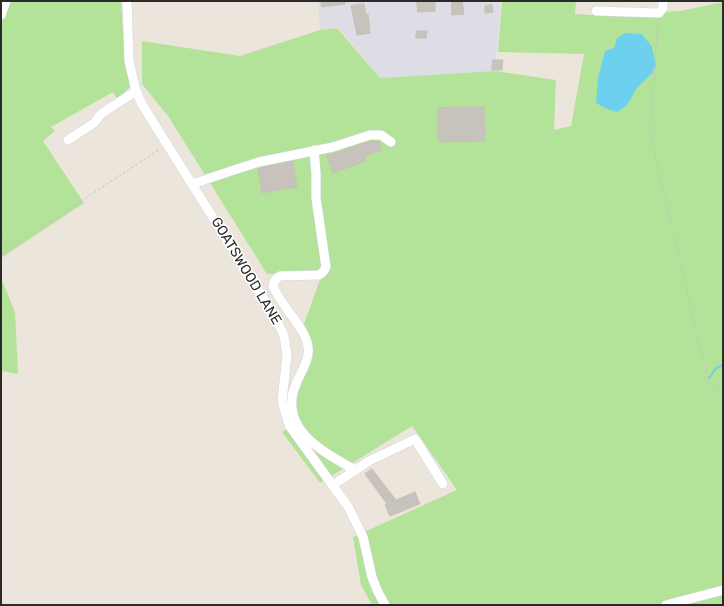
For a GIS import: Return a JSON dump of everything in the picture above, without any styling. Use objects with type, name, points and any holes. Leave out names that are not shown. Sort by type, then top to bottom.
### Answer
[{"type":"street","points":[[1,15],[6,1]]},
{"type":"street","points":[[122,1],[128,1]]},
{"type":"street","name":"GOATSWOOD LANE","points":[[128,1],[129,61],[136,91],[143,106],[193,184],[283,332],[287,355],[282,401],[289,425],[349,508],[363,537],[372,577],[377,590],[386,605]]},
{"type":"street","points":[[596,11],[659,13],[663,8],[663,1]]},
{"type":"street","points":[[68,140],[94,123],[101,114],[136,91]]},
{"type":"street","points":[[193,184],[224,172],[258,162],[333,147],[370,135],[381,135],[391,142]]},
{"type":"street","points":[[314,150],[316,198],[326,267],[319,275],[280,276],[275,280],[273,286],[303,334],[308,347],[308,356],[293,389],[293,417],[300,430],[314,445],[355,470]]},
{"type":"street","points":[[333,485],[369,461],[415,439],[443,484]]},
{"type":"street","points":[[666,605],[686,603],[723,590]]},
{"type":"path","points":[[659,13],[650,133],[709,386],[723,392]]},
{"type":"path","points":[[1,254],[167,144]]},
{"type":"path","points":[[1,236],[10,248]]},
{"type":"shaded area","points":[[318,1],[501,1],[495,71],[380,78],[338,27],[320,30]]},
{"type":"green space","points":[[8,1],[121,2],[125,58],[130,87],[117,99],[113,92],[51,127],[55,131],[43,141],[84,203],[1,258],[1,20]]},
{"type":"green space","points":[[502,1],[576,1],[575,14],[591,15],[681,11],[723,2],[723,605],[372,605],[361,585],[353,537],[457,490],[412,426],[320,483],[282,432],[299,421],[295,391],[309,366],[313,349],[303,327],[323,271],[267,274],[168,116],[142,84],[142,41],[240,56],[320,30],[337,28],[380,78],[495,71],[556,80],[554,130],[571,126],[584,54],[498,52]]},
{"type":"green space","points":[[1,278],[15,312],[18,374],[1,371]]},
{"type":"water","points":[[625,33],[642,34],[652,47],[656,65],[652,73],[636,89],[625,107],[617,112],[596,103],[598,78],[605,51],[614,48],[617,38]]},
{"type":"building","points":[[321,1],[345,1],[345,4],[322,7]]},
{"type":"building","points":[[417,1],[435,1],[435,11],[418,12]]},
{"type":"building","points":[[452,1],[462,1],[464,14],[452,15]]},
{"type":"building","points":[[364,4],[366,15],[368,14],[370,33],[357,35],[351,6]]},
{"type":"building","points":[[492,5],[493,12],[485,13],[485,6]]},
{"type":"building","points":[[417,31],[427,31],[426,38],[416,38]]},
{"type":"building","points":[[493,60],[503,60],[502,70],[492,70]]},
{"type":"building","points":[[484,107],[485,141],[438,142],[438,108]]},
{"type":"building","points":[[371,141],[378,141],[382,150],[364,156],[366,161],[333,173],[327,156]]},
{"type":"building","points":[[293,161],[297,187],[262,193],[258,169]]},
{"type":"building","points":[[372,469],[396,500],[415,492],[420,504],[390,516],[385,505],[387,504],[365,474]]},
{"type":"waterway","points":[[709,378],[716,368],[723,365]]}]
